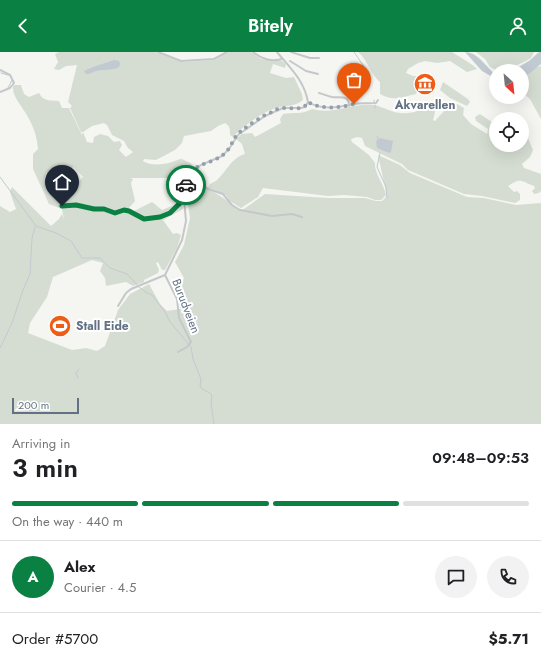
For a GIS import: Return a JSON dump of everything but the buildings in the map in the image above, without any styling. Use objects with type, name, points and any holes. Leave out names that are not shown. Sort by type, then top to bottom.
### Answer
[{"type":"street","points":[[158,52],[181,61],[214,59],[227,52]]},
{"type":"street","points":[[253,52],[263,59],[282,59]]},
{"type":"street","points":[[277,52],[294,70],[308,102],[317,106],[331,108],[376,103],[378,100]]},
{"type":"street","points":[[291,52],[310,58],[319,58]]},
{"type":"street","points":[[290,61],[306,71],[318,74]]},
{"type":"street","points":[[0,70],[10,74],[14,83],[10,88],[0,92]]},
{"type":"street","points":[[319,93],[333,97],[346,98],[349,101],[349,106]]},
{"type":"street","points":[[302,217],[292,214],[272,216],[240,210],[232,205],[223,194],[188,180],[196,168],[222,156],[229,149],[238,135],[265,116],[283,108],[305,107],[308,102]]},
{"type":"street","name":"Burudveien","points":[[118,306],[126,293],[138,286],[165,275],[182,240],[186,214],[184,199],[185,188],[188,180]]},
{"type":"street","points":[[58,206],[76,205],[94,209],[104,209],[115,213],[124,210],[132,212],[144,219],[164,216],[173,211],[184,199]]},
{"type":"street","name":"Burudveien","points":[[165,275],[177,299],[179,318],[189,344],[178,352]]},
{"type":"shaded area","points":[[59,52],[155,52],[181,62],[215,60],[229,52],[251,52],[261,59],[282,61],[286,64],[285,68],[273,64],[270,73],[286,78],[294,77],[302,94],[303,100],[297,104],[276,108],[265,112],[247,124],[233,137],[230,135],[228,125],[225,123],[211,131],[184,136],[182,143],[175,150],[156,160],[144,159],[143,161],[149,164],[161,164],[182,159],[194,167],[187,178],[130,178],[133,179],[131,183],[135,201],[128,209],[134,211],[152,202],[162,210],[176,204],[181,198],[183,209],[163,220],[173,234],[177,233],[181,235],[177,248],[165,270],[162,270],[158,262],[156,263],[159,270],[158,273],[144,280],[144,282],[133,286],[126,282],[106,286],[105,278],[100,271],[103,263],[92,260],[53,277],[47,297],[30,323],[28,333],[72,350],[86,348],[97,351],[105,346],[118,310],[130,294],[149,284],[160,304],[167,311],[180,309],[175,282],[179,280],[183,281],[184,278],[175,262],[184,245],[190,218],[187,198],[190,183],[204,187],[217,194],[241,211],[265,194],[328,198],[365,198],[382,201],[387,196],[378,155],[400,165],[410,173],[467,197],[484,198],[516,205],[541,203],[541,424],[0,424],[0,206],[10,212],[16,209],[10,192],[12,187],[51,226],[62,214],[64,220],[62,209],[49,204],[33,169],[33,154],[38,149],[36,137],[34,129],[26,113],[14,94],[13,86],[21,85],[24,94],[29,97],[39,93],[45,99],[59,101],[62,108],[69,108],[82,135],[83,132],[81,132],[70,108],[72,106],[68,102],[77,65],[66,66],[59,70],[54,69],[58,62],[55,54]],"holes":[[[104,123],[107,125],[112,135],[124,141],[128,148],[133,152],[126,157],[119,150],[122,145],[120,141],[114,142],[108,136],[100,134],[94,137],[93,143],[87,142],[83,132],[92,126]],[[74,167],[83,177],[70,190],[61,183],[53,190],[44,180],[46,173],[50,172],[51,176],[58,181],[66,178],[61,171]]]},
{"type":"shaded area","points":[[358,52],[452,52],[477,69],[467,72],[450,61],[437,63],[425,61],[418,63],[408,69],[406,73],[413,76],[419,76],[419,87],[416,94],[398,98],[389,98],[380,94],[380,82]]},
{"type":"shaded area","points":[[465,52],[478,57],[489,68],[489,75],[482,71]]},
{"type":"shaded area","points":[[476,52],[534,52],[531,58],[519,64],[489,64],[489,65],[485,59]]},
{"type":"shaded area","points":[[541,54],[541,64],[529,74],[529,64],[528,64],[534,61]]},
{"type":"shaded area","points":[[114,60],[119,61],[119,67],[99,70],[88,74],[84,71],[93,67]]},
{"type":"shaded area","points":[[541,66],[541,119],[529,98],[529,70]]},
{"type":"shaded area","points":[[443,82],[468,99],[470,102],[467,106],[450,98],[440,90]]},
{"type":"shaded area","points":[[457,104],[464,108],[463,115],[471,124],[487,134],[488,129],[476,121],[475,117],[480,114],[489,120],[489,152],[529,152],[529,140],[533,150],[530,157],[522,164],[524,168],[541,174],[541,191],[534,194],[532,191],[535,188],[534,186],[523,181],[516,182],[508,186],[514,192],[517,191],[520,194],[520,200],[515,203],[464,194],[408,170],[402,164],[365,146],[362,138],[357,137],[351,139],[352,142],[369,155],[375,163],[376,171],[386,195],[381,200],[375,200],[367,197],[344,195],[328,196],[263,188],[258,197],[241,208],[230,201],[226,195],[208,188],[211,183],[217,180],[236,158],[245,154],[242,144],[236,139],[242,134],[252,133],[255,137],[281,123],[280,119],[283,114],[301,113],[312,109],[327,111],[365,105],[373,105],[396,112],[406,113],[418,111],[425,105],[434,110],[433,120],[435,121],[444,111]]},
{"type":"shaded area","points":[[380,138],[393,141],[391,152],[389,153],[377,148],[376,141]]},
{"type":"waterway","points":[[354,52],[363,65],[358,78]]},
{"type":"waterway","points":[[528,64],[541,53]]},
{"type":"waterway","points":[[1,73],[8,75]]},
{"type":"waterway","points":[[8,88],[12,80]]},
{"type":"waterway","points":[[380,153],[377,167],[386,187],[387,198]]},
{"type":"waterway","points":[[0,177],[36,226],[56,233],[71,241],[82,258],[100,258],[110,268],[127,274],[140,288],[152,295],[165,312],[170,322],[191,347],[193,359],[201,379],[200,386],[212,395],[211,403],[214,424]]},
{"type":"waterway","points":[[0,348],[12,323],[30,274],[32,238],[35,227]]},
{"type":"waterway","points":[[78,378],[76,373],[79,369]]},
{"type":"way so far","points":[[186,185],[193,170],[222,156],[242,131],[277,109],[301,108],[305,107],[308,102],[317,106],[331,108],[354,104]]},
{"type":"place","name":"Akvarellen","points":[[425,84]]},
{"type":"place","name":"Stall Eide","points":[[60,326]]},
{"type":"route","points":[[62,206],[76,205],[89,207],[92,209],[104,209],[113,213],[124,210],[132,212],[142,219],[160,217],[170,213],[184,199],[186,185]]}]
